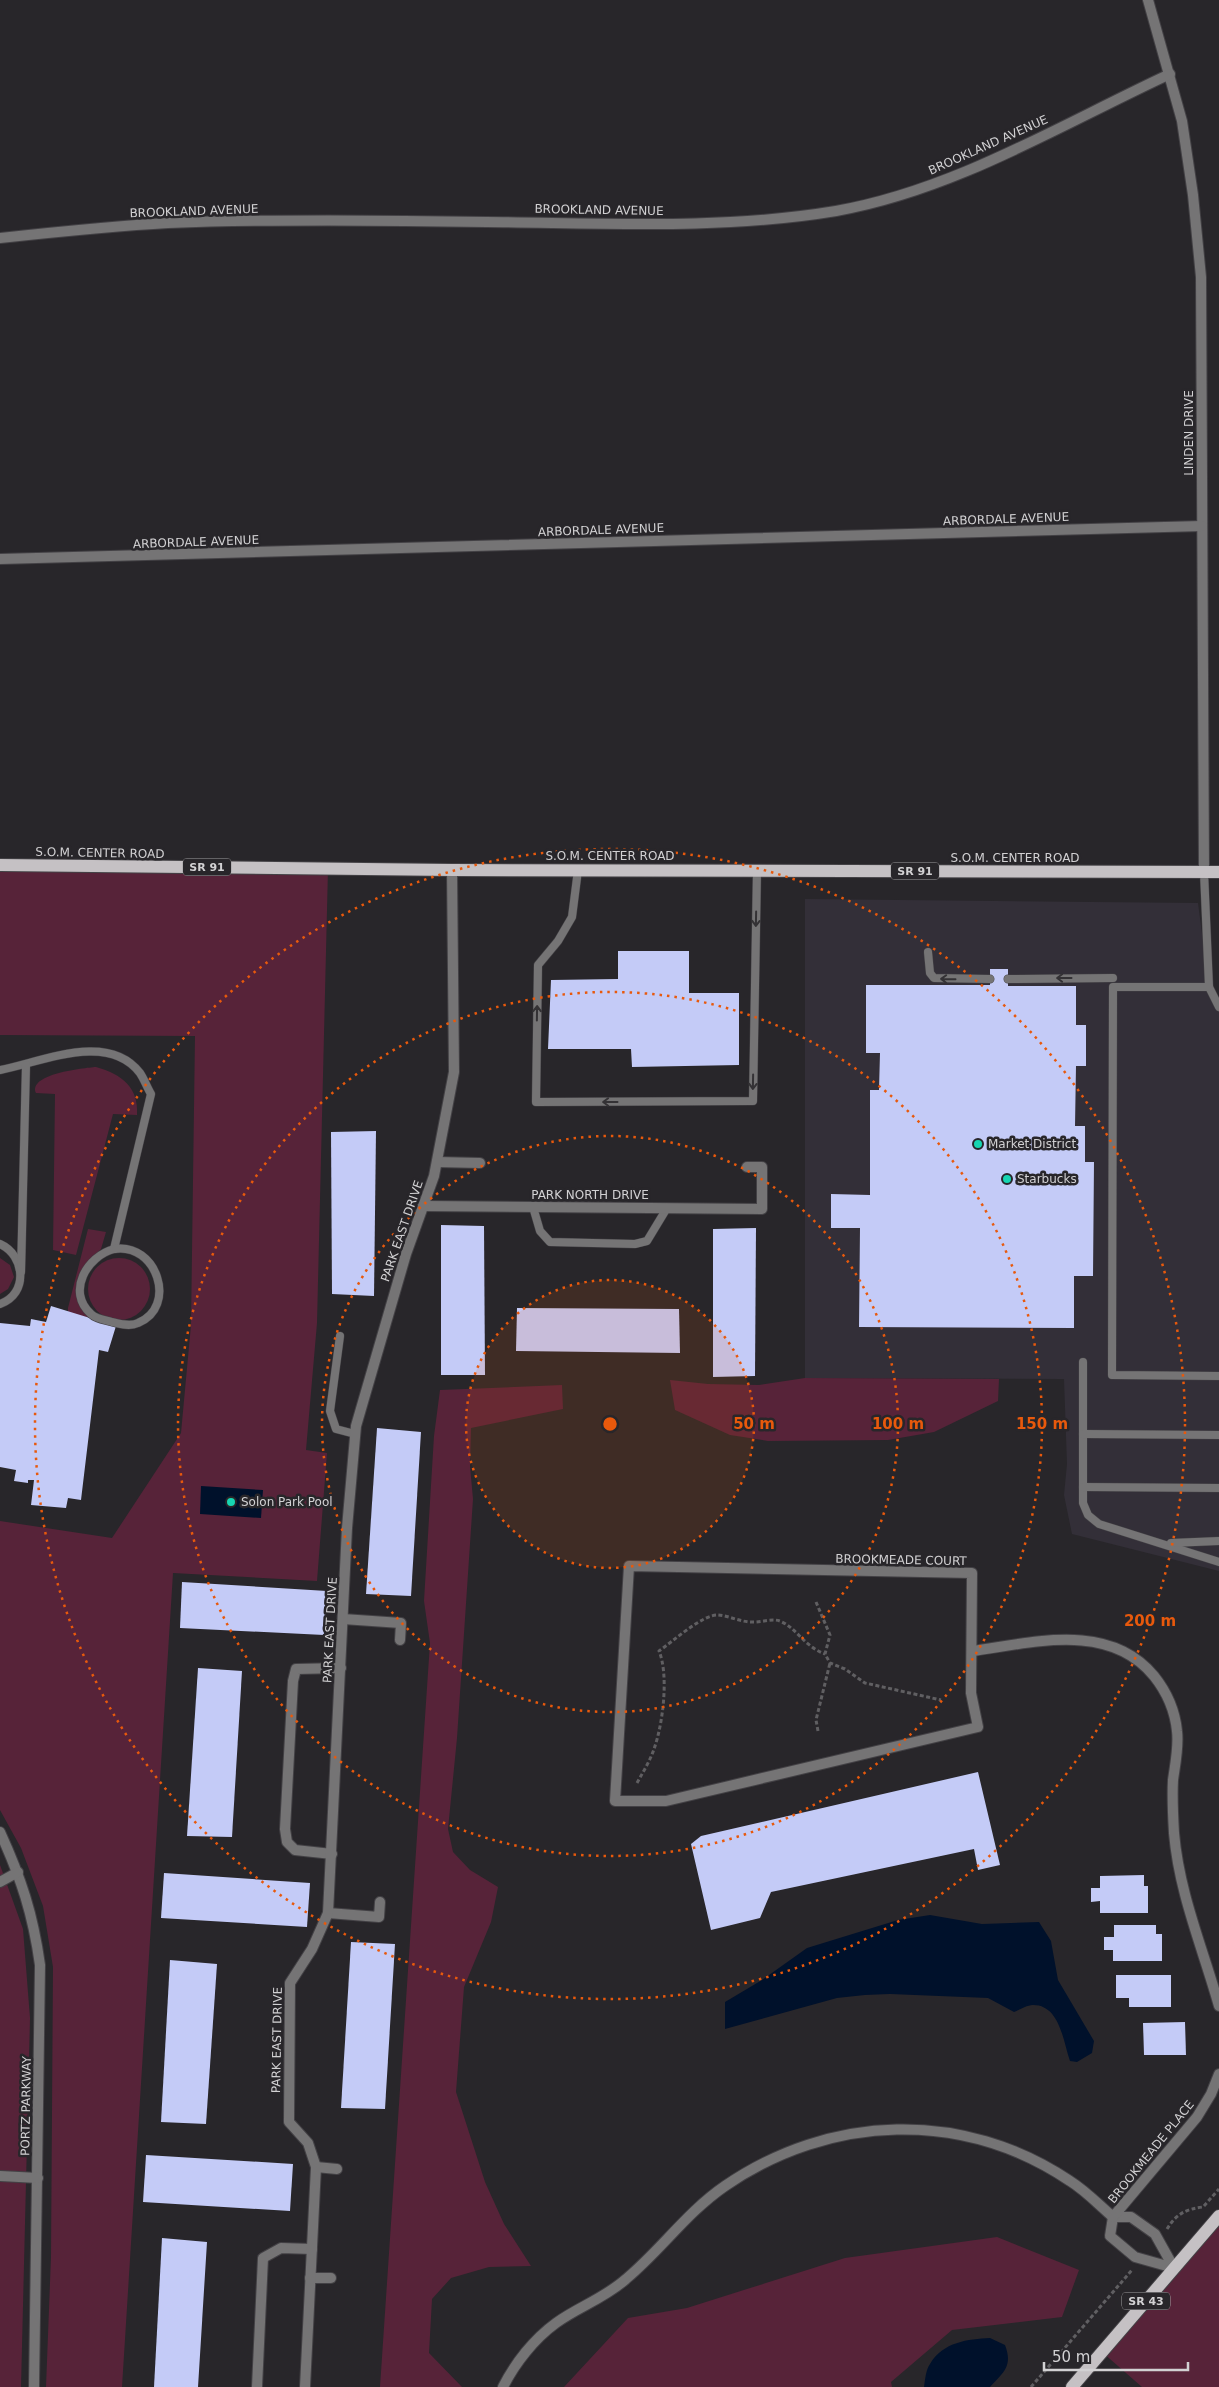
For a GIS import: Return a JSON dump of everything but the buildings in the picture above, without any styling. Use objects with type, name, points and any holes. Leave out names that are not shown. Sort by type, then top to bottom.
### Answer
[{"type":"main road","name":"S.O.M. CENTER ROAD","points":[[0,866],[452,870],[1219,872]]},
{"type":"main road","name":"SR 43","points":[[1072,2387],[1219,2216]]},
{"type":"street","name":"LINDEN DRIVE","points":[[1148,0],[1182,121],[1193,195],[1201,277],[1204,872]]},
{"type":"street","name":"BROOKLAND AVENUE","points":[[0,238],[104,227],[169,223],[297,220],[668,223],[756,220],[837,211],[898,196],[967,170],[1170,74]]},
{"type":"street","name":"ARBORDALE AVENUE","points":[[0,560],[1202,526]]},
{"type":"street","name":"PARK EAST DRIVE","points":[[305,2387],[316,2167],[308,2143],[289,2122],[290,1983],[312,1948],[328,1913],[343,1619],[355,1434],[391,1302],[437,1162],[454,1072],[452,870]]},
{"type":"street","points":[[437,1162],[480,1163]]},
{"type":"street","name":"PARK NORTH DRIVE","points":[[423,1206],[762,1209],[762,1167],[747,1167]]},
{"type":"street","name":"BROOKMEADE COURT","points":[[629,1566],[972,1573],[972,1651],[971,1693],[978,1727],[666,1801],[615,1801],[629,1566]]},
{"type":"street","points":[[343,1619],[401,1623],[400,1640]]},
{"type":"street","points":[[972,1651],[1058,1640],[1090,1641],[1110,1646],[1130,1655],[1141,1663],[1157,1680],[1168,1697],[1177,1731],[1173,1800],[1179,1872],[1219,2006]]},
{"type":"street","points":[[332,1854],[295,1850],[287,1842],[285,1829],[293,1681],[296,1669],[341,1668]]},
{"type":"street","name":"PORTZ PARKWAY","points":[[0,1832],[4,1849],[18,1872],[35,1925],[40,1965],[34,2387]]},
{"type":"street","points":[[0,1882],[18,1872]]},
{"type":"street","points":[[328,1913],[379,1918],[380,1902]]},
{"type":"street","name":"BROOKMEADE PLACE","points":[[1114,2217],[1197,2117],[1211,2094],[1219,2074]]},
{"type":"street","points":[[503,2387],[515,2367],[536,2340],[555,2323],[615,2289],[645,2264],[696,2208],[752,2168],[782,2153],[809,2143],[851,2133],[885,2128],[942,2132],[974,2138],[1001,2146],[1053,2170],[1087,2194],[1114,2217],[1131,2217],[1155,2234],[1174,2268]]},
{"type":"street","points":[[316,2167],[337,2169]]},
{"type":"street","points":[[0,2176],[38,2178]]},
{"type":"street","points":[[1114,2217],[1110,2236],[1135,2256],[1174,2268]]},
{"type":"street","points":[[257,2387],[263,2258],[281,2248],[312,2249]]},
{"type":"street","points":[[310,2278],[331,2278]]},
{"type":"lane","points":[[578,870],[572,917],[558,941],[538,965],[536,1102],[753,1101],[757,870]]},
{"type":"lane","points":[[1204,872],[1209,987],[1219,1007]]},
{"type":"lane","points":[[928,952],[930,973],[934,978],[990,979]]},
{"type":"lane","points":[[1008,979],[1112,978]]},
{"type":"lane","points":[[1209,987],[1113,987],[1112,1375],[1219,1376]]},
{"type":"lane","points":[[0,1070],[26,1065],[43,1058],[90,1050],[117,1054],[141,1074],[150,1094],[114,1250]]},
{"type":"lane","points":[[0,1304],[13,1295],[19,1285],[21,1272],[26,1065]]},
{"type":"lane","points":[[533,1207],[540,1231],[550,1242],[635,1244],[647,1241],[668,1208]]},
{"type":"lane","points":[[0,1244],[8,1248],[18,1259],[21,1272]]},
{"type":"lane","points":[[114,1250],[131,1250],[144,1256],[153,1266],[158,1278],[160,1292],[156,1305],[149,1316],[138,1323],[128,1325],[101,1319],[91,1314],[83,1305],[80,1292],[81,1279],[86,1268],[95,1258],[114,1250]]},
{"type":"lane","points":[[340,1336],[330,1411],[336,1429],[355,1434]]},
{"type":"lane","points":[[1084,1362],[1083,1503],[1088,1515],[1099,1524],[1164,1543],[1219,1562]]},
{"type":"lane","points":[[1083,1434],[1219,1435]]},
{"type":"lane","points":[[1083,1488],[1219,1488]]},
{"type":"lane","points":[[1164,1543],[1219,1541]]},
{"type":"path","points":[[816,1602],[830,1635],[825,1654]]},
{"type":"path","points":[[637,1783],[654,1749],[662,1717],[663,1661],[659,1651],[701,1621],[715,1614],[746,1622],[782,1622],[812,1649],[825,1654],[830,1663],[845,1669],[865,1683],[941,1700]]},
{"type":"path","points":[[818,1731],[816,1720],[830,1663]]},
{"type":"path","points":[[1167,2230],[1174,2218],[1188,2208],[1203,2207],[1219,2189]]},
{"type":"path","points":[[1031,2387],[1120,2284]]},
{"type":"shaded area","points":[[0,865],[328,869],[317,1323],[306,1450],[327,1453],[317,1581],[173,1573],[122,2387],[46,2387],[51,2257],[53,1967],[43,1906],[21,1848],[0,1810],[0,1521],[112,1538],[181,1433],[191,1325],[195,1036],[0,1035]]},
{"type":"shaded area","points":[[805,899],[1198,903],[1209,987],[1219,1007],[1219,1571],[1072,1534],[1064,1495],[1067,1464],[1064,1379],[805,1378]]},
{"type":"shaded area","points":[[96,1067],[114,1074],[127,1084],[135,1097],[137,1115],[113,1114],[76,1255],[53,1250],[55,1094],[36,1093],[36,1086],[40,1081],[58,1073]]},
{"type":"shaded area","points":[[88,1229],[106,1232],[101,1249],[80,1272],[77,1285],[78,1297],[89,1318],[68,1312]]},
{"type":"shaded area","points":[[0,1258],[10,1265],[14,1277],[8,1289],[0,1294]]},
{"type":"shaded area","points":[[113,1258],[125,1258],[141,1267],[148,1277],[150,1289],[148,1301],[141,1311],[125,1320],[113,1320],[102,1315],[93,1306],[88,1295],[88,1283],[93,1272],[102,1263]]},
{"type":"shaded area","points":[[805,1378],[999,1379],[998,1401],[934,1432],[888,1440],[768,1441],[730,1435],[675,1410],[670,1380],[708,1384],[759,1385]]},
{"type":"shaded area","points":[[562,1385],[563,1409],[471,1428],[470,1466],[473,1499],[457,1738],[448,1829],[453,1852],[470,1870],[498,1887],[491,1922],[464,1987],[456,2092],[485,2182],[504,2224],[531,2266],[489,2267],[451,2278],[432,2299],[429,2353],[462,2387],[380,2387],[430,1643],[424,1601],[434,1436],[440,1390]]},
{"type":"shaded area","points":[[0,1865],[23,1929],[30,2018],[21,2387],[0,2387]]},
{"type":"shaded area","points":[[1219,2216],[1219,2387],[1142,2387],[1102,2352]]},
{"type":"shaded area","points":[[997,2237],[1079,2270],[1062,2317],[952,2330],[891,2382],[892,2387],[564,2387],[628,2318],[687,2308],[845,2258]]},
{"type":"water","name":"Solon Park Pool","points":[[201,1486],[263,1490],[261,1518],[200,1514]]},
{"type":"water","points":[[930,1915],[982,1924],[1039,1922],[1051,1941],[1058,1980],[1094,2041],[1092,2053],[1077,2062],[1070,2061],[1059,2026],[1055,2017],[1049,2011],[1042,2007],[1031,2005],[1014,2012],[988,1998],[890,1994],[837,1998],[725,2029],[725,2002],[762,1980],[807,1948],[898,1920]]},
{"type":"water","points":[[990,2338],[1005,2345],[1008,2358],[1003,2373],[990,2387],[924,2387],[929,2366],[942,2351],[957,2343],[973,2339]]},
{"type":"place","name":"Market District","points":[[978,1144]]},
{"type":"place","name":"Starbucks","points":[[1007,1179]]},
{"type":"place","name":"Solon Park Pool","points":[[231,1502]]}]
